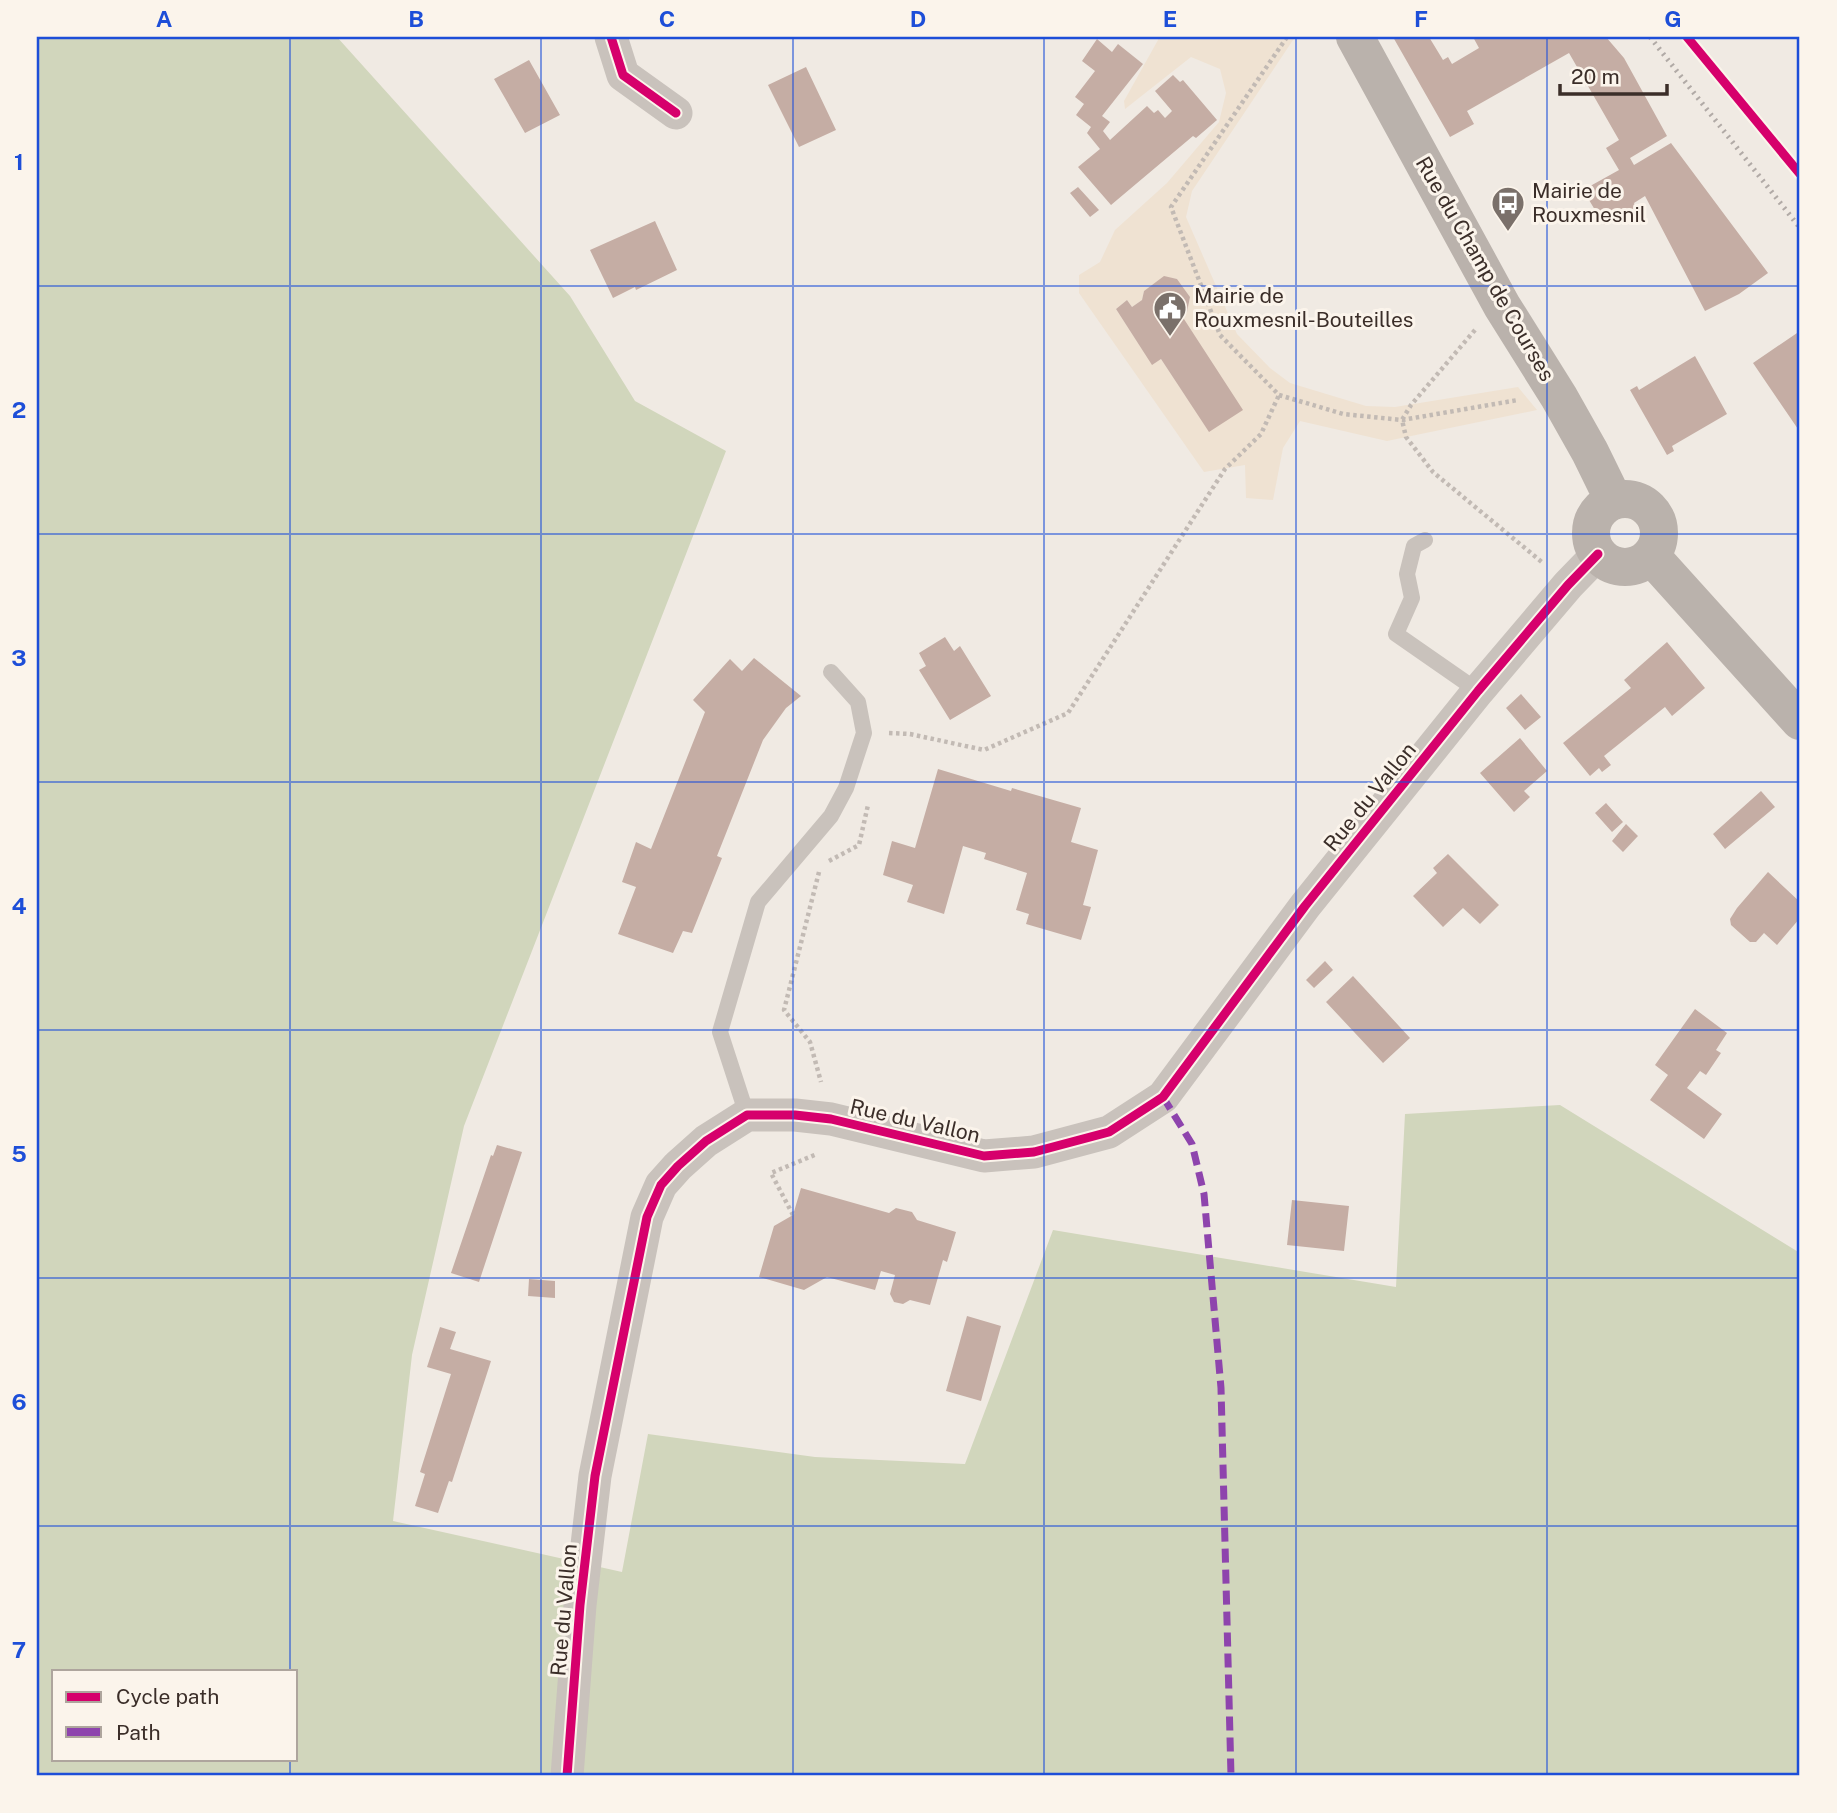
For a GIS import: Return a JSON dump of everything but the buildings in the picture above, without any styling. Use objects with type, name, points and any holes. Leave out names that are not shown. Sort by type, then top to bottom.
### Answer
[{"type":"main road","name":"Rue du Champ de Courses","points":[[1355,37],[1502,306],[1590,452],[1614,501]]},
{"type":"main road","points":[[1614,501],[1636,501],[1654,514],[1660,535],[1657,547],[1642,564],[1618,566],[1607,562],[1598,554],[1591,534],[1592,523],[1605,506],[1614,501]]},
{"type":"main road","points":[[1651,556],[1796,712]]},
{"type":"street","points":[[611,37],[623,75],[676,114]]},
{"type":"street","name":"Rue du Vallon","points":[[567,1776],[580,1605],[595,1476],[647,1217],[661,1185],[706,1140],[747,1115],[796,1115],[831,1119],[984,1156],[1034,1152],[1109,1132],[1163,1097],[1306,906],[1478,691],[1568,585],[1598,554]]},
{"type":"lane","points":[[1424,540],[1415,545],[1407,574],[1412,598],[1396,634],[1478,691]]},
{"type":"lane","points":[[747,1115],[720,1032],[758,902],[831,817],[846,788],[864,733],[858,702],[831,672]]},
{"type":"path","points":[[1287,37],[1171,207],[1220,335],[1279,395],[1343,414],[1402,420],[1527,398],[1546,377]]},
{"type":"path","points":[[1502,306],[1483,321],[1411,405],[1402,420],[1406,437],[1433,472],[1568,585]]},
{"type":"path","points":[[864,733],[910,734],[984,750],[1068,713],[1225,468],[1261,434],[1279,395]]},
{"type":"path","points":[[793,1215],[771,1173],[824,1151],[831,1119],[810,1042],[783,1010],[820,866],[859,845],[871,795]]},
{"type":"green space","points":[[37,37],[337,37],[570,296],[635,401],[726,451],[464,1126],[412,1355],[393,1521],[622,1572],[648,1434],[815,1457],[965,1464],[1053,1230],[1396,1287],[1405,1114],[1560,1105],[1800,1253],[1800,1776],[37,1776]]},
{"type":"shaded area","points":[[1157,37],[1295,37],[1192,191],[1186,217],[1237,334],[1270,368],[1290,383],[1366,406],[1395,407],[1518,387],[1537,410],[1387,441],[1300,421],[1283,448],[1273,500],[1246,498],[1245,465],[1204,472],[1079,293],[1079,275],[1100,262],[1115,230],[1167,183],[1219,122],[1226,93],[1220,69],[1191,57],[1125,109],[1124,101],[1158,40]],"holes":[[[1164,277],[1177,279],[1190,297],[1187,312],[1182,316],[1209,431],[1161,359],[1152,364],[1116,309],[1127,300],[1132,307],[1142,300],[1144,291]]]},
{"type":"railway","points":[[1650,37],[1800,228]]},
{"type":"marked path","points":[[1163,1097],[1192,1144],[1204,1194],[1221,1388],[1231,1776]]},
{"type":"cycle path","points":[[611,37],[623,75],[676,113]]},
{"type":"cycle path","points":[[1687,37],[1800,174]]},
{"type":"cycle path","points":[[567,1776],[580,1605],[595,1476],[647,1217],[661,1185],[706,1141],[747,1115],[795,1115],[831,1119],[984,1156],[1034,1152],[1109,1132],[1163,1097],[1305,906],[1478,691],[1568,585],[1598,554]]},
{"type":"place","name":"Mairie de Rouxmesnil","points":[[1508,233]]},
{"type":"place","name":"Mairie de Rouxmesnil-Bouteilles","points":[[1170,338]]}]
